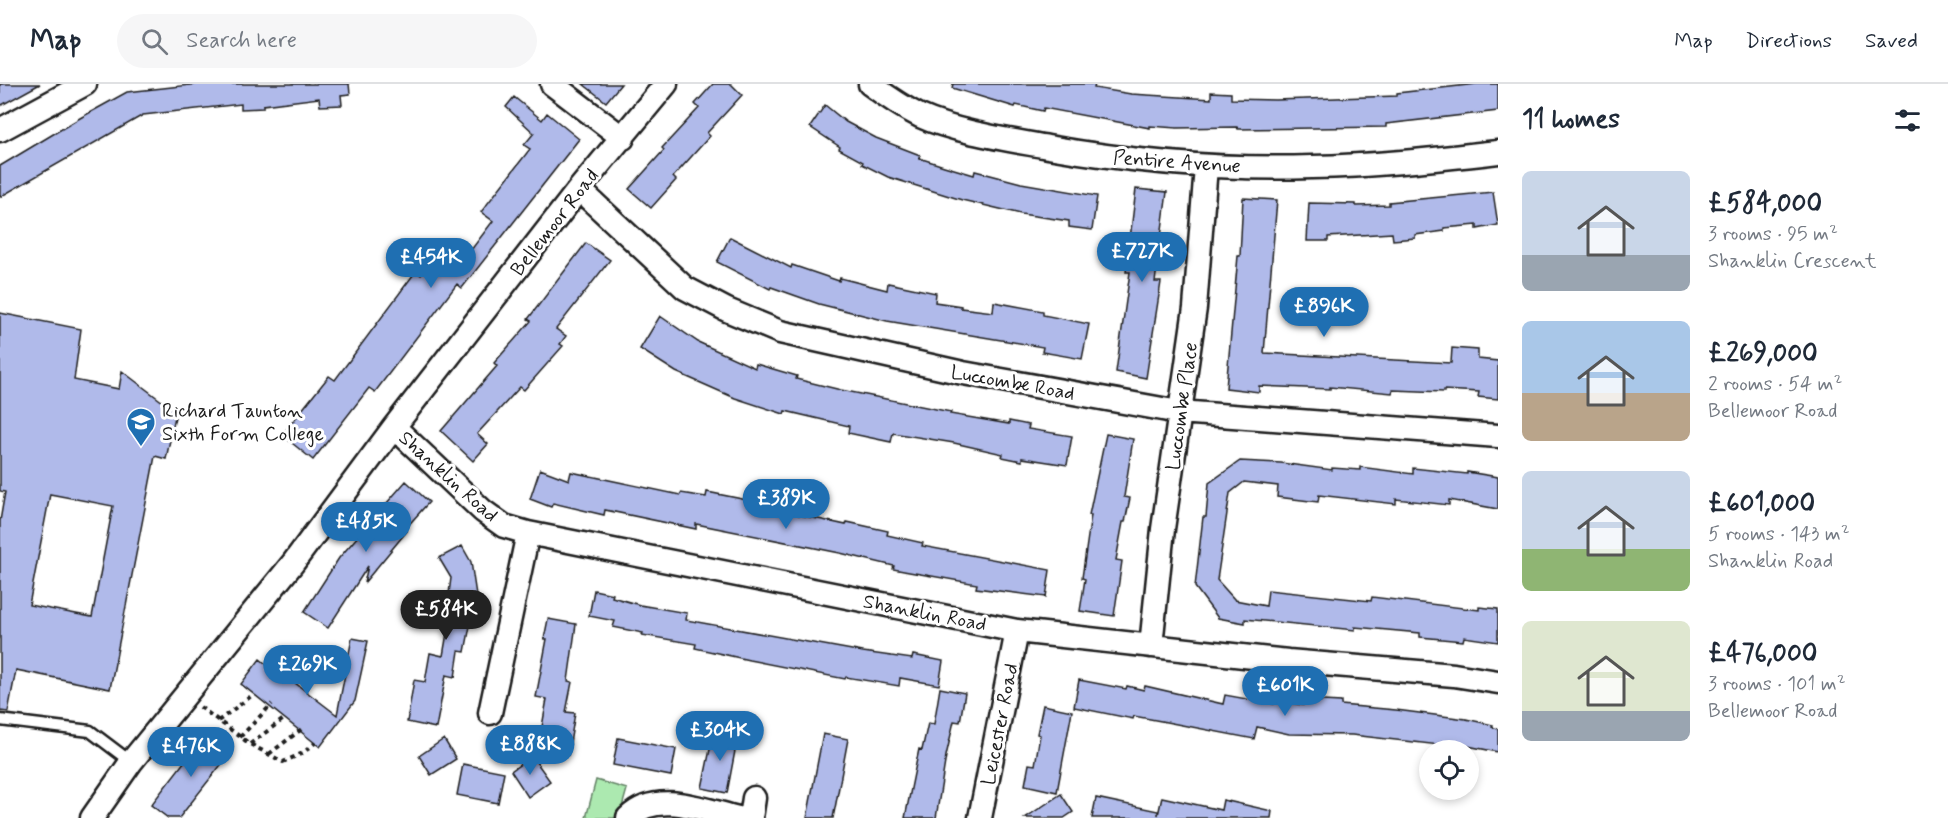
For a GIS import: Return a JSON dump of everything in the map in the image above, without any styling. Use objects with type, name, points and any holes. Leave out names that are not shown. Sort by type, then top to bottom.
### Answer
[{"type":"street","points":[[0,130],[84,84]]},
{"type":"street","points":[[552,84],[623,138]]},
{"type":"street","name":"Bellemoor Road","points":[[92,818],[131,762],[293,563],[394,427],[579,189],[666,84]]},
{"type":"street","name":"Pentire Avenue","points":[[870,84],[895,103],[922,117],[1014,141],[1108,157],[1206,166],[1312,167],[1498,152]]},
{"type":"street","name":"Luccombe Place","points":[[1151,646],[1163,529],[1195,308],[1206,166]]},
{"type":"street","name":"Luccombe Road","points":[[579,189],[685,288],[727,310],[780,332],[963,374],[1179,412],[1498,436]]},
{"type":"street","name":"Shanklin Road","points":[[394,427],[483,511],[504,526],[528,532],[1017,631],[1455,675],[1498,682]]},
{"type":"street","points":[[490,713],[528,532]]},
{"type":"street","name":"Leicester Road","points":[[980,818],[1017,631]]},
{"type":"street","points":[[628,818],[646,806],[661,802],[738,818]]},
{"type":"lane","points":[[0,720],[90,731],[131,762]]},
{"type":"path","points":[[218,721],[254,694]]},
{"type":"path","points":[[185,696],[250,744],[283,762],[303,753],[315,743]]},
{"type":"path","points":[[240,737],[272,704]]},
{"type":"path","points":[[250,744],[285,718]]},
{"type":"path","points":[[269,754],[303,728]]},
{"type":"green space","points":[[596,780],[627,789],[616,818],[586,818]]},
{"type":"building","points":[[0,84],[40,84],[0,106]]},
{"type":"building","points":[[199,84],[349,84],[350,94],[341,95],[342,105],[320,106],[319,98],[263,105],[263,108],[241,109],[241,104],[143,115],[0,197],[0,166],[80,118],[127,92]]},
{"type":"building","points":[[583,84],[621,84],[606,102]]},
{"type":"building","points":[[713,84],[731,84],[742,95],[707,133],[710,136],[673,177],[676,180],[651,208],[629,189],[664,150],[662,148],[699,108],[695,104]]},
{"type":"building","points":[[953,84],[1095,84],[1094,88],[1131,94],[1211,99],[1211,92],[1231,93],[1231,99],[1276,100],[1397,96],[1397,93],[1477,84],[1498,84],[1498,111],[1386,124],[1386,127],[1238,129],[1237,127],[1150,126],[1150,128],[1044,108],[1043,111],[1016,105],[1015,107],[952,88]]},
{"type":"building","points":[[514,97],[542,120],[547,113],[579,139],[462,288],[457,284],[375,392],[369,388],[313,460],[282,435],[329,376],[335,380],[416,271],[421,275],[448,239],[468,254],[493,221],[481,212],[530,149],[524,145],[534,133],[506,107]]},
{"type":"building","points":[[825,105],[846,122],[876,138],[920,155],[919,158],[974,175],[975,171],[1021,183],[1097,196],[1092,230],[1069,227],[1069,221],[1021,214],[962,200],[888,177],[862,164],[863,162],[839,149],[840,147],[810,127]]},
{"type":"building","points":[[1136,189],[1167,192],[1155,282],[1161,282],[1146,378],[1116,372],[1130,272],[1126,272]]},
{"type":"building","points":[[1493,192],[1498,225],[1477,229],[1477,225],[1444,228],[1444,231],[1415,235],[1415,238],[1393,240],[1392,233],[1328,237],[1328,241],[1307,241],[1309,203],[1356,204],[1356,206],[1389,205],[1389,202]]},
{"type":"building","points":[[1243,198],[1277,200],[1264,353],[1451,363],[1452,348],[1478,350],[1478,359],[1498,361],[1498,399],[1478,397],[1479,392],[1444,390],[1444,392],[1393,390],[1392,393],[1330,387],[1330,389],[1259,386],[1259,392],[1226,388],[1238,256],[1240,256]]},
{"type":"building","points":[[730,237],[791,268],[792,265],[839,281],[840,278],[887,290],[888,283],[936,293],[935,302],[961,306],[961,308],[993,312],[994,302],[1043,311],[1043,315],[1089,324],[1082,359],[1042,352],[1043,347],[887,321],[819,304],[771,287],[770,289],[717,262]]},
{"type":"building","points":[[586,243],[610,260],[556,329],[566,336],[560,344],[563,346],[524,390],[520,387],[477,434],[488,444],[473,461],[441,431],[497,366],[494,363],[531,321],[528,319]]},
{"type":"building","points":[[0,313],[81,329],[74,380],[119,389],[122,371],[176,412],[166,459],[155,456],[110,689],[16,670],[8,712],[0,711],[0,521],[5,492],[0,491]],"holes":[[[50,494],[113,506],[92,617],[29,605]]]},
{"type":"building","points":[[660,316],[698,342],[755,368],[756,364],[797,376],[796,379],[841,390],[951,412],[950,414],[1009,424],[1009,421],[1029,425],[1028,429],[1072,436],[1067,465],[1022,458],[1022,461],[1002,457],[1003,454],[954,443],[893,433],[891,442],[848,433],[849,426],[785,411],[784,414],[735,398],[676,372],[640,349]]},
{"type":"building","points":[[1106,434],[1133,439],[1124,497],[1130,498],[1116,560],[1122,561],[1114,616],[1080,611],[1091,515],[1089,515]]},
{"type":"building","points":[[1240,461],[1281,463],[1332,470],[1332,468],[1360,470],[1360,467],[1413,474],[1413,468],[1498,477],[1498,509],[1449,500],[1449,505],[1396,499],[1396,504],[1319,495],[1318,502],[1277,497],[1278,486],[1244,482],[1230,493],[1217,580],[1235,600],[1266,606],[1268,590],[1371,601],[1372,597],[1479,610],[1479,607],[1498,609],[1498,642],[1464,637],[1463,641],[1420,637],[1420,633],[1355,627],[1355,630],[1245,619],[1245,623],[1218,618],[1195,587],[1203,517],[1206,517],[1209,483]]},
{"type":"building","points":[[540,469],[569,480],[571,472],[680,495],[681,493],[706,497],[707,492],[787,508],[786,512],[846,525],[847,522],[888,531],[887,535],[923,543],[922,546],[1050,570],[1046,597],[976,588],[977,584],[893,569],[894,566],[840,553],[696,524],[696,529],[605,510],[604,515],[553,503],[551,507],[530,499]]},
{"type":"building","points":[[406,481],[429,502],[405,529],[407,531],[364,583],[368,566],[328,628],[304,612],[339,558]]},
{"type":"building","points":[[462,546],[471,562],[476,595],[465,652],[459,651],[455,677],[446,675],[436,728],[407,722],[414,680],[425,682],[430,653],[443,656],[451,610],[447,609],[451,578],[439,558]]},
{"type":"building","points":[[594,590],[613,594],[612,597],[640,605],[687,613],[686,620],[863,652],[912,659],[913,655],[943,661],[939,685],[900,678],[899,686],[846,677],[845,679],[695,648],[696,644],[642,635],[643,633],[613,627],[615,621],[589,616]]},
{"type":"building","points":[[548,619],[576,624],[568,681],[572,682],[566,712],[575,713],[568,755],[538,749],[547,699],[536,697],[547,639],[544,639]]},
{"type":"building","points":[[352,638],[368,641],[355,701],[320,747],[241,684],[260,659],[337,715]]},
{"type":"building","points":[[1079,680],[1126,689],[1127,686],[1144,690],[1145,686],[1223,704],[1225,695],[1274,704],[1275,700],[1303,705],[1303,700],[1341,702],[1341,705],[1466,719],[1493,725],[1492,727],[1498,729],[1498,752],[1479,748],[1479,740],[1419,740],[1419,743],[1352,735],[1289,734],[1257,727],[1254,739],[1074,707]]},
{"type":"building","points":[[940,688],[965,693],[960,722],[954,721],[936,818],[905,818],[919,749],[922,750],[928,723],[934,724]]},
{"type":"building","points":[[1043,705],[1072,711],[1057,792],[1025,785],[1029,764],[1035,765],[1040,735],[1037,734]]},
{"type":"building","points":[[714,730],[738,735],[727,793],[702,788]]},
{"type":"building","points":[[208,731],[221,742],[217,748],[228,756],[179,818],[168,818],[151,805]]},
{"type":"building","points":[[823,734],[848,739],[836,803],[833,818],[807,818]]},
{"type":"building","points":[[618,738],[676,749],[671,776],[613,765]]},
{"type":"building","points":[[444,739],[456,759],[431,775],[419,756]]},
{"type":"building","points":[[532,756],[550,781],[528,797],[511,771]]},
{"type":"building","points":[[463,764],[504,772],[498,803],[457,795]]},
{"type":"building","points":[[1061,794],[1073,812],[1064,818],[1025,818]]},
{"type":"building","points":[[1162,797],[1221,810],[1223,800],[1272,811],[1271,818],[1092,818],[1096,798],[1158,811],[1158,815]]},
{"type":"place","name":"Richard Taunton Sixth Form College","points":[[141,448]]}]
